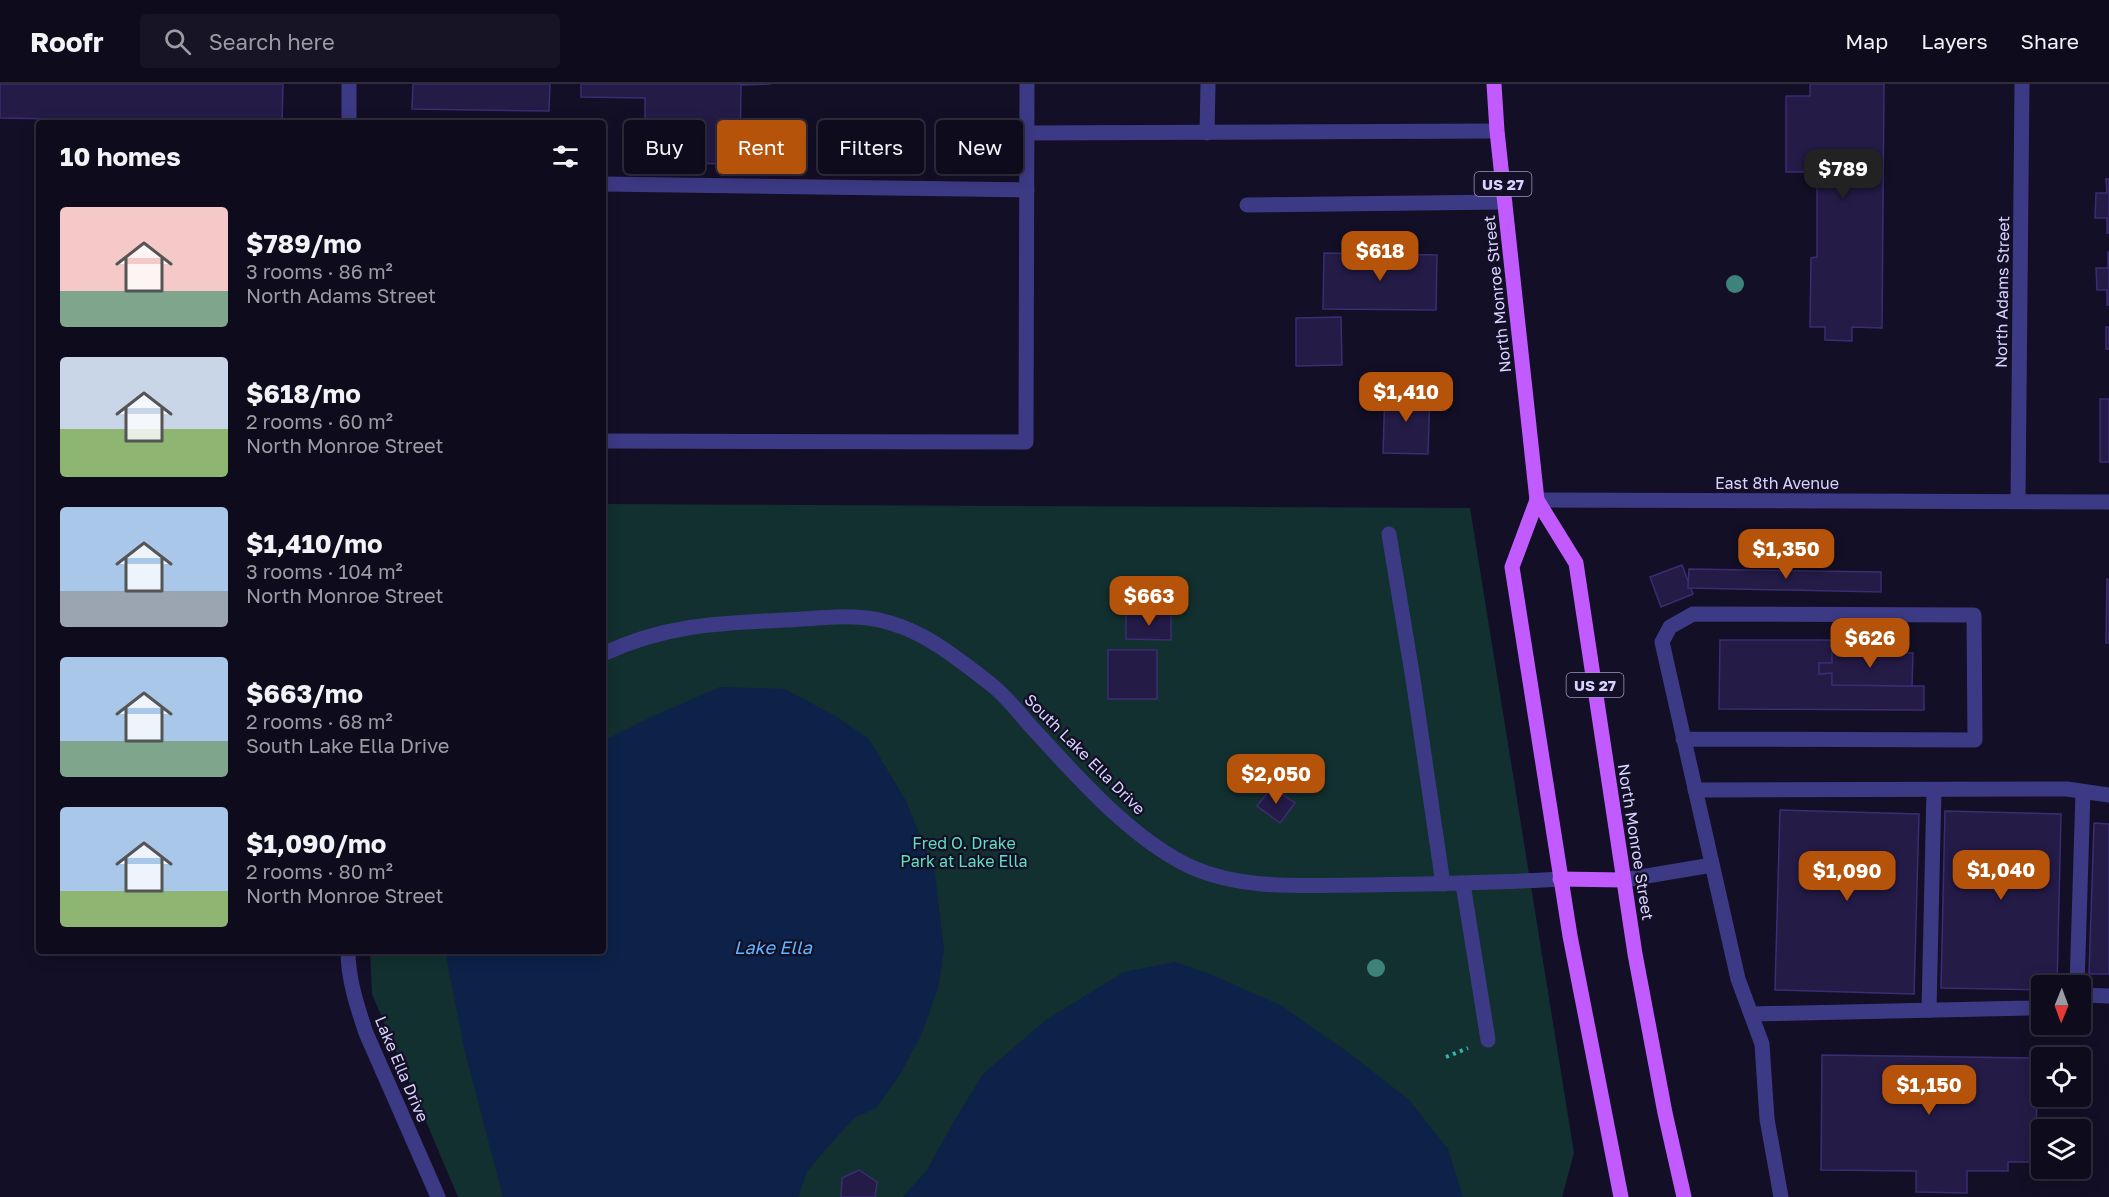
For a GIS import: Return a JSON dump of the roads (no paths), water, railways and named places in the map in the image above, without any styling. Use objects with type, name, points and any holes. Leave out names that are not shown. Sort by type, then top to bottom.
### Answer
[{"type":"main road","name":"North Monroe Street","points":[[1494,84],[1497,131],[1537,500],[1576,563],[1623,880],[1665,1113],[1684,1197]]},
{"type":"main road","name":"North Monroe Street","points":[[1537,500],[1512,567],[1560,879],[1621,1197]]},
{"type":"main road","points":[[1560,879],[1623,880]]},
{"type":"street","points":[[349,120],[350,84]]},
{"type":"street","points":[[606,441],[1026,442],[1027,84]]},
{"type":"street","points":[[1207,133],[1208,84]]},
{"type":"street","name":"North Adams Street","points":[[2018,501],[2022,84]]},
{"type":"street","points":[[1027,133],[1497,131]]},
{"type":"street","points":[[606,184],[1027,190]]},
{"type":"street","points":[[1247,205],[1505,202]]},
{"type":"street","name":"East 8th Avenue","points":[[1537,500],[2109,502]]},
{"type":"street","points":[[1389,534],[1443,884]]},
{"type":"street","points":[[1683,739],[1975,740],[1974,615],[1693,614],[1670,627],[1662,642],[1683,739],[1738,979],[1762,1044],[1767,1119],[1781,1197]]},
{"type":"street","name":"South Lake Ella Drive","points":[[606,653],[630,641],[666,630],[724,622],[844,617],[878,620],[912,630],[939,644],[994,687],[1123,822],[1166,853],[1193,868],[1240,882],[1277,885],[1464,884],[1560,879]]},
{"type":"street","points":[[1695,790],[2067,789],[2109,795]]},
{"type":"street","points":[[1929,1010],[1934,790]]},
{"type":"street","points":[[2077,975],[2083,792]]},
{"type":"street","points":[[1623,880],[1712,865]]},
{"type":"street","points":[[1464,884],[1488,1040]]},
{"type":"street","name":"Lake Ella Drive","points":[[348,954],[351,977],[366,1033],[438,1197]]},
{"type":"street","points":[[2091,995],[2109,996]]},
{"type":"street","points":[[1751,1014],[2031,1008]]},
{"type":"water","name":"Lake Ella","points":[[720,687],[785,689],[837,717],[869,739],[906,801],[935,873],[944,950],[938,989],[921,1035],[899,1076],[876,1108],[854,1118],[826,1149],[807,1172],[798,1197],[503,1197],[464,1048],[446,954],[606,954],[606,740]]},
{"type":"water","points":[[1175,962],[1205,972],[1282,1006],[1353,1056],[1409,1100],[1448,1149],[1463,1197],[903,1197],[927,1170],[983,1074],[1046,1020],[1124,972]]},
{"type":"park label","name":"Fred O. Drake Park at Lake Ella","points":[[964,852]]}]
